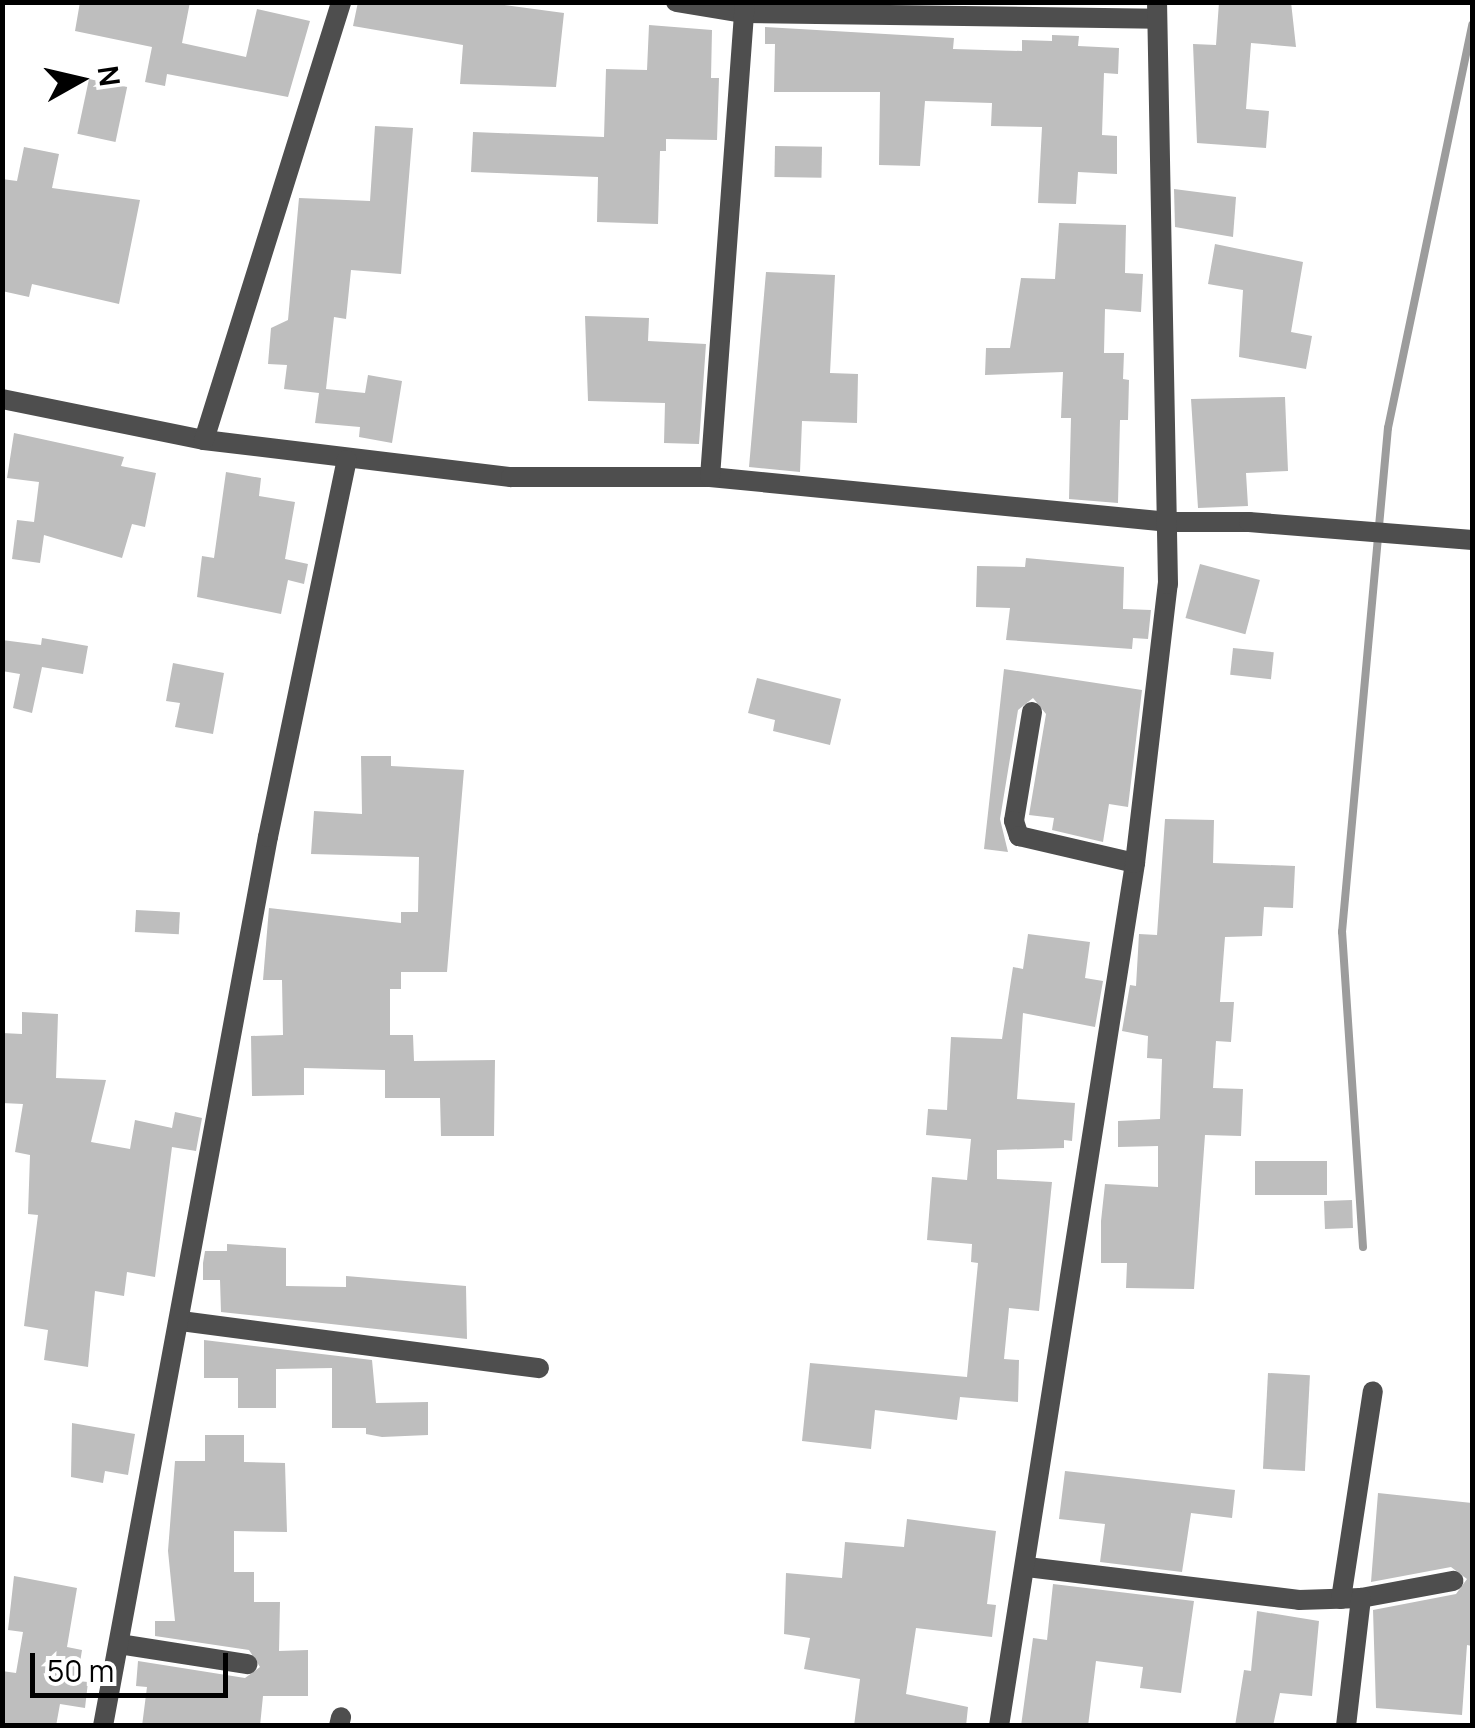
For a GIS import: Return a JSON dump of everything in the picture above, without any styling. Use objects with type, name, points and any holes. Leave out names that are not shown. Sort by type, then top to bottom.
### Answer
[{"type":"street","points":[[204,440],[341,2]]},
{"type":"street","points":[[676,2],[744,8],[1156,10],[1168,584],[1135,864],[1000,1726]]},
{"type":"street","points":[[710,477],[744,8]]},
{"type":"street","points":[[2,399],[204,440],[347,460],[511,476],[710,477],[1167,522],[1355,530],[1472,540]]},
{"type":"street","points":[[103,1726],[268,837],[347,460]]},
{"type":"street","points":[[1032,712],[1014,821],[1020,836],[1135,864]]},
{"type":"street","points":[[181,1321],[539,1368]]},
{"type":"street","points":[[1346,1726],[1351,1599],[1373,1391]]},
{"type":"street","points":[[1027,1568],[1300,1600],[1351,1599],[1453,1581]]},
{"type":"street","points":[[119,1644],[247,1664]]},
{"type":"building","points":[[80,2],[190,2],[182,43],[246,57],[257,9],[310,21],[288,97],[167,74],[165,86],[145,82],[152,47],[75,31]]},
{"type":"building","points":[[358,2],[482,2],[564,13],[556,87],[460,84],[463,45],[353,26]]},
{"type":"building","points":[[1219,2],[1291,2],[1296,47],[1251,43],[1246,109],[1269,111],[1266,148],[1197,143],[1193,44],[1216,45]]},
{"type":"building","points":[[649,25],[712,30],[711,78],[719,78],[717,140],[666,139],[666,151],[660,151],[658,224],[597,222],[598,177],[471,172],[473,132],[604,137],[606,69],[647,70]]},
{"type":"building","points":[[765,27],[954,38],[953,49],[1022,51],[1022,40],[1052,41],[1052,35],[1079,36],[1078,46],[1119,48],[1118,74],[1104,73],[1102,135],[1117,136],[1117,174],[1078,172],[1076,204],[1038,203],[1042,127],[991,126],[992,103],[925,101],[920,166],[879,165],[880,92],[774,92],[775,44],[765,44]]},
{"type":"building","points":[[89,79],[127,87],[116,142],[77,134]]},
{"type":"building","points":[[375,126],[413,128],[401,274],[351,270],[346,319],[334,317],[326,389],[365,393],[368,375],[402,381],[392,443],[359,437],[360,427],[315,423],[319,393],[284,389],[287,365],[268,364],[271,328],[288,320],[299,198],[370,201]]},
{"type":"building","points":[[775,146],[822,147],[821,178],[774,177]]},
{"type":"building","points":[[24,147],[59,154],[52,188],[140,200],[119,304],[32,284],[29,297],[2,291],[2,179],[17,181]]},
{"type":"building","points":[[1174,189],[1236,197],[1233,237],[1175,227]]},
{"type":"building","points":[[1059,223],[1126,225],[1125,273],[1143,274],[1141,312],[1105,309],[1104,353],[1124,353],[1123,379],[1129,380],[1128,420],[1120,420],[1118,503],[1069,499],[1071,418],[1061,418],[1063,372],[985,375],[986,348],[1010,348],[1021,278],[1055,279]]},
{"type":"building","points":[[1215,244],[1303,262],[1291,332],[1312,336],[1306,369],[1239,357],[1243,290],[1208,284]]},
{"type":"building","points":[[766,272],[835,275],[830,373],[858,374],[857,423],[802,421],[800,472],[749,467]]},
{"type":"building","points":[[585,316],[649,318],[648,341],[706,344],[699,444],[664,443],[665,403],[588,401]]},
{"type":"building","points":[[1285,397],[1288,471],[1246,473],[1248,506],[1198,508],[1191,399]]},
{"type":"building","points":[[14,433],[124,457],[121,466],[156,473],[145,527],[132,524],[122,558],[44,535],[40,563],[12,559],[17,520],[34,522],[39,482],[7,478]]},
{"type":"building","points":[[226,472],[261,478],[259,496],[295,502],[285,559],[308,564],[304,584],[288,580],[281,614],[197,597],[202,556],[214,558]]},
{"type":"building","points":[[1026,558],[1124,567],[1123,609],[1151,610],[1148,639],[1133,638],[1132,649],[1006,640],[1010,608],[976,607],[977,566],[1025,567]]},
{"type":"building","points":[[1200,564],[1260,580],[1245,634],[1186,618]]},
{"type":"building","points":[[42,638],[88,646],[83,674],[42,667],[32,713],[13,708],[20,674],[2,671],[2,640],[41,645]]},
{"type":"building","points":[[1233,648],[1274,652],[1271,679],[1230,675]]},
{"type":"building","points":[[173,663],[224,673],[213,734],[175,727],[180,703],[166,701]]},
{"type":"building","points":[[1004,669],[1142,690],[1128,807],[1109,804],[1103,842],[1052,830],[1054,818],[1029,815],[1046,714],[1033,698],[1018,710],[1000,819],[1008,852],[984,849]]},
{"type":"building","points":[[757,678],[841,699],[830,745],[773,731],[775,720],[748,713]]},
{"type":"building","points":[[361,756],[391,756],[391,766],[464,770],[447,972],[401,972],[401,989],[390,989],[390,1035],[413,1035],[414,1061],[495,1060],[494,1136],[441,1136],[440,1098],[385,1098],[385,1070],[304,1068],[304,1095],[252,1096],[251,1036],[283,1035],[282,980],[263,980],[269,908],[401,923],[401,912],[418,912],[419,857],[311,854],[314,811],[362,814]]},
{"type":"building","points":[[1165,819],[1214,820],[1213,863],[1295,866],[1293,908],[1264,907],[1262,936],[1225,937],[1220,1002],[1234,1002],[1231,1042],[1216,1041],[1213,1088],[1243,1089],[1241,1136],[1205,1135],[1194,1289],[1126,1288],[1127,1263],[1101,1263],[1105,1184],[1158,1187],[1158,1146],[1118,1147],[1118,1121],[1160,1119],[1162,1059],[1147,1058],[1148,1036],[1122,1031],[1130,985],[1136,986],[1139,934],[1157,935]]},
{"type":"building","points":[[136,910],[180,912],[179,934],[135,932]]},
{"type":"building","points":[[1028,934],[1090,942],[1085,978],[1103,981],[1095,1027],[1023,1013],[1017,1099],[1075,1103],[1072,1141],[1064,1140],[1064,1148],[997,1150],[997,1179],[1052,1182],[1039,1311],[1009,1308],[1004,1359],[1019,1360],[1018,1402],[960,1397],[957,1420],[875,1410],[871,1449],[802,1441],[810,1363],[967,1377],[978,1263],[971,1262],[972,1244],[927,1240],[932,1177],[967,1180],[971,1139],[926,1135],[928,1109],[947,1110],[951,1037],[1002,1039],[1013,967],[1023,969]]},
{"type":"building","points":[[22,1012],[58,1014],[56,1078],[106,1080],[91,1142],[130,1149],[135,1120],[172,1128],[175,1112],[202,1118],[196,1151],[172,1147],[155,1277],[127,1272],[124,1296],[95,1291],[88,1367],[44,1360],[48,1330],[24,1326],[38,1215],[28,1214],[30,1155],[15,1152],[23,1104],[2,1103],[2,1033],[22,1034]]},
{"type":"building","points":[[1255,1161],[1327,1161],[1327,1195],[1255,1195]]},
{"type":"building","points":[[1352,1200],[1353,1228],[1325,1229],[1324,1201]]},
{"type":"building","points":[[227,1244],[286,1248],[286,1286],[346,1287],[346,1276],[466,1286],[467,1339],[221,1312],[220,1280],[203,1280],[203,1263],[205,1251],[227,1251]]},
{"type":"building","points":[[204,1340],[372,1360],[376,1403],[428,1402],[428,1435],[382,1437],[366,1434],[366,1428],[332,1428],[332,1368],[276,1369],[276,1408],[238,1408],[238,1378],[204,1378]]},
{"type":"building","points":[[1268,1373],[1310,1375],[1305,1471],[1263,1469]]},
{"type":"building","points":[[72,1423],[135,1434],[128,1475],[105,1471],[103,1483],[71,1477]]},
{"type":"building","points":[[205,1435],[244,1435],[244,1462],[285,1463],[287,1532],[234,1531],[234,1572],[254,1572],[254,1602],[280,1602],[279,1651],[308,1650],[308,1696],[263,1696],[260,1726],[142,1726],[147,1687],[136,1686],[138,1661],[245,1678],[260,1667],[249,1650],[155,1636],[155,1621],[175,1621],[168,1551],[175,1461],[205,1461]]},
{"type":"building","points":[[1065,1471],[1235,1490],[1232,1518],[1191,1513],[1182,1572],[1100,1562],[1105,1524],[1059,1519]]},
{"type":"building","points":[[1378,1493],[1472,1503],[1472,1646],[1467,1645],[1462,1715],[1376,1708],[1373,1610],[1456,1594],[1467,1579],[1451,1567],[1371,1582]]},
{"type":"building","points":[[907,1519],[996,1531],[987,1604],[996,1605],[992,1637],[916,1628],[906,1694],[968,1707],[966,1726],[854,1726],[860,1679],[804,1669],[810,1638],[784,1634],[786,1573],[842,1578],[845,1542],[904,1547]]},
{"type":"building","points":[[14,1576],[77,1588],[67,1647],[82,1650],[77,1681],[88,1682],[85,1708],[60,1704],[56,1726],[5,1726],[2,1671],[16,1673],[23,1632],[8,1630]]},
{"type":"building","points":[[1053,1584],[1194,1601],[1181,1693],[1140,1688],[1143,1667],[1096,1661],[1088,1726],[1021,1726],[1033,1638],[1047,1640]]},
{"type":"building","points":[[1257,1611],[1319,1621],[1312,1696],[1280,1693],[1273,1726],[1235,1726],[1244,1670],[1251,1671]]},
{"type":"waterway","points":[[1363,1247],[1342,932],[1388,428],[1472,25]]}]
